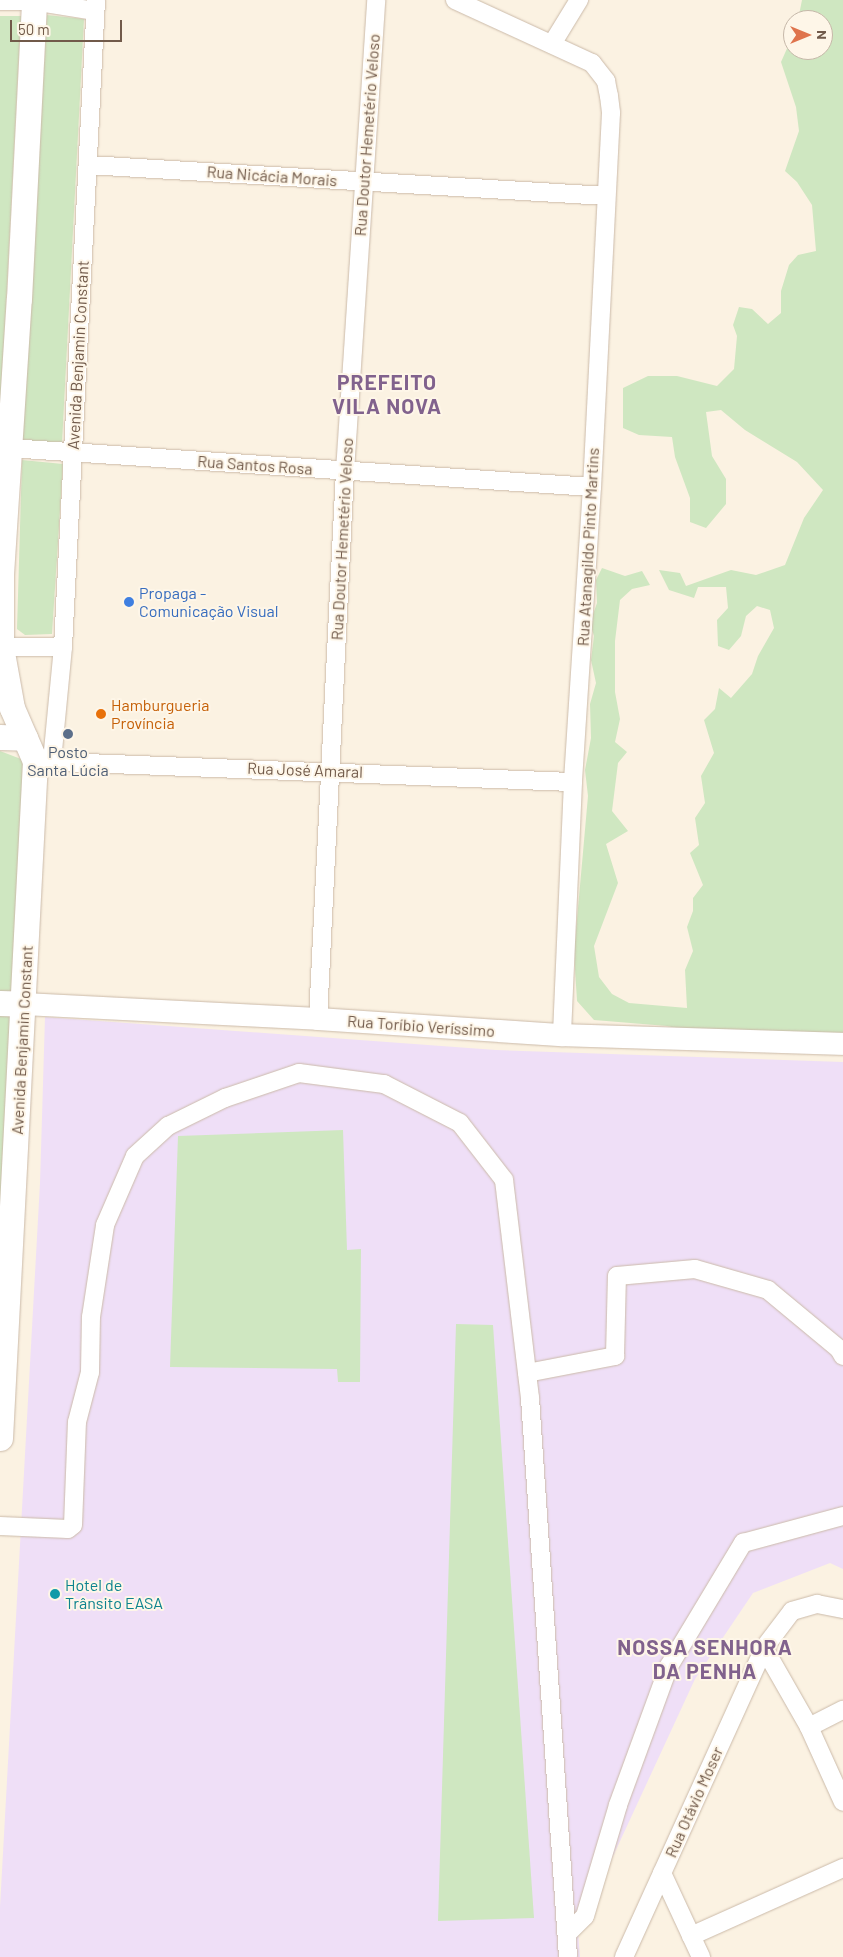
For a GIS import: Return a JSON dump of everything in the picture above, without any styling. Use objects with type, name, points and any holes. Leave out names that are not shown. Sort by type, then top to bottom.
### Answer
[{"type":"main road","name":"Avenida Benjamin Constant","points":[[0,1438],[12,1003],[44,761],[25,738],[12,708],[0,648],[1,574],[33,1]]},
{"type":"main road","points":[[0,737],[25,738]]},
{"type":"street","name":"Rua Doutor Hemetério Veloso","points":[[318,1019],[345,471],[376,0]]},
{"type":"street","points":[[455,0],[552,44],[579,0]]},
{"type":"street","points":[[0,1],[96,5]]},
{"type":"street","name":"Avenida Benjamin Constant","points":[[44,761],[63,647],[96,5]]},
{"type":"street","name":"Rua Atanagildo Pinto Martins","points":[[552,44],[592,63],[606,81],[610,113],[562,1036]]},
{"type":"street","name":"Rua Nicácia Morais","points":[[88,165],[606,196]]},
{"type":"street","name":"Rua Santos Rosa","points":[[9,448],[592,487]]},
{"type":"street","points":[[0,648],[63,647]]},
{"type":"street","name":"Rua José Amaral","points":[[44,761],[330,770],[574,782]]},
{"type":"street","name":"Rua Toríbio Veríssimo","points":[[12,1003],[318,1019],[562,1036],[843,1044]]},
{"type":"street","points":[[0,1526],[68,1529],[73,1525],[76,1422],[90,1372],[91,1317],[105,1225],[135,1156],[168,1126],[225,1098],[299,1074],[384,1084],[460,1123],[504,1180],[527,1373],[568,1957]]},
{"type":"street","points":[[527,1373],[615,1356],[617,1276],[695,1269],[768,1290],[839,1349],[843,1356]]},
{"type":"street","points":[[567,1934],[585,1916],[618,1805],[669,1666],[743,1543],[843,1516]]},
{"type":"street","name":"Rua Otávio Moser","points":[[624,1957],[764,1648],[792,1611],[817,1604],[843,1609]]},
{"type":"street","points":[[764,1648],[809,1727],[843,1802]]},
{"type":"street","points":[[809,1727],[843,1710]]},
{"type":"street","points":[[692,1936],[843,1868]]},
{"type":"street","points":[[662,1873],[701,1957]]},
{"type":"shaded area","points":[[45,1017],[496,1050],[843,1062],[843,1569],[830,1563],[753,1593],[695,1679],[578,1932],[580,1957],[0,1957],[0,1907],[40,1183]]},
{"type":"green space","points":[[802,0],[843,0],[843,1041],[704,1034],[667,1026],[594,1020],[577,1001],[574,953],[588,796],[585,770],[591,738],[590,704],[596,683],[591,660],[594,636],[590,623],[597,603],[596,580],[602,568],[625,576],[642,571],[650,585],[632,589],[620,600],[615,641],[615,692],[620,719],[615,742],[627,752],[618,763],[612,811],[628,831],[606,844],[618,883],[594,946],[599,977],[612,994],[629,1003],[687,1008],[685,970],[693,951],[687,927],[693,911],[693,898],[703,885],[690,853],[699,845],[695,818],[705,803],[701,776],[714,753],[704,720],[715,709],[719,688],[731,698],[752,674],[758,656],[774,628],[770,610],[757,606],[746,616],[741,636],[729,650],[718,646],[717,620],[728,608],[726,587],[698,587],[694,598],[669,590],[659,570],[680,573],[686,586],[731,570],[756,575],[785,565],[804,518],[823,490],[797,462],[745,430],[721,410],[706,412],[712,456],[726,479],[726,504],[706,528],[690,522],[690,498],[675,457],[672,437],[639,435],[623,428],[623,388],[648,376],[677,376],[717,386],[734,369],[737,336],[733,325],[739,307],[752,309],[768,324],[781,313],[781,291],[789,265],[798,255],[816,251],[812,205],[797,182],[785,171],[799,131],[796,107],[781,62],[783,58],[783,60],[833,60],[833,10],[800,10]]},
{"type":"green space","points":[[47,15],[84,19],[62,444],[22,441]]},
{"type":"green space","points":[[0,16],[21,16],[0,426]]},
{"type":"green space","points":[[22,460],[63,464],[52,634],[25,635],[17,629]]},
{"type":"green space","points":[[0,751],[21,759],[30,773],[18,996],[0,996]]},
{"type":"green space","points":[[0,1014],[13,1014],[0,1255]]},
{"type":"green space","points":[[343,1130],[347,1250],[361,1249],[360,1382],[338,1382],[337,1369],[170,1367],[178,1136]]},
{"type":"green space","points":[[456,1324],[493,1325],[534,1918],[438,1921]]},
{"type":"place","name":"Propaga - Comunicação Visual","points":[[129,602]]},
{"type":"place","name":"Hamburgueria Província","points":[[101,714]]},
{"type":"place","name":"Posto Santa Lúcia","points":[[68,734]]},
{"type":"place","name":"Hotel de Trânsito EASA","points":[[55,1594]]},
{"type":"district","name":"PREFEITO VILA NOVA","points":[[387,394]]},
{"type":"district","name":"NOSSA SENHORA DA PENHA","points":[[705,1659]]}]
